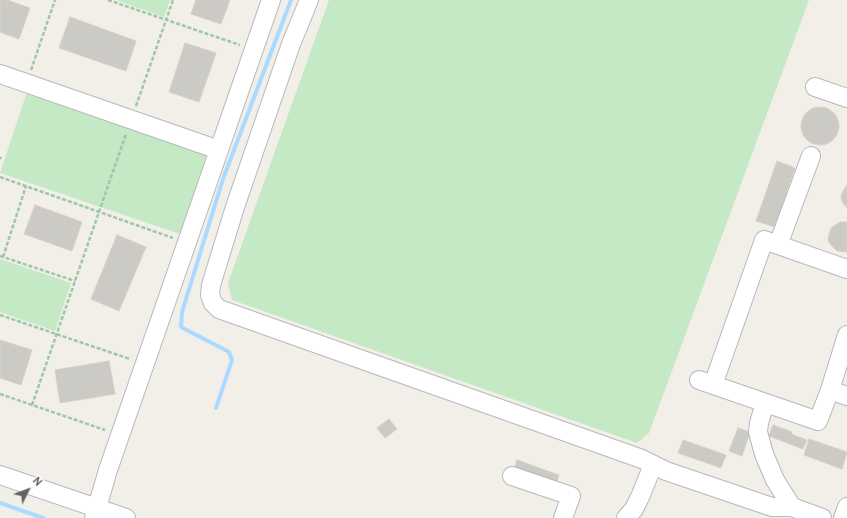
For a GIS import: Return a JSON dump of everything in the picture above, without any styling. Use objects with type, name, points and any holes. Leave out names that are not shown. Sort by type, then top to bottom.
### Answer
[{"type":"street","points":[[95,513],[120,435],[271,0]]},
{"type":"street","points":[[309,0],[291,44],[232,213],[211,285],[210,295],[213,304],[219,309],[642,459],[666,471],[772,507],[792,507],[822,518]]},
{"type":"street","points":[[0,74],[219,150]]},
{"type":"street","points":[[814,87],[847,98]]},
{"type":"street","points":[[778,245],[811,156]]},
{"type":"street","points":[[847,269],[764,240],[706,382],[818,421],[830,390],[847,335]]},
{"type":"street","points":[[830,390],[847,396]]},
{"type":"street","points":[[765,403],[758,423],[758,432],[764,454],[775,480],[792,507]]},
{"type":"street","points":[[626,518],[640,497],[653,465]]},
{"type":"street","points":[[0,475],[95,513],[126,518]]},
{"type":"street","points":[[512,476],[571,496],[563,518]]},
{"type":"street","points":[[843,518],[847,507]]},
{"type":"path","points":[[26,83],[55,0]]},
{"type":"path","points":[[108,0],[254,50]]},
{"type":"path","points":[[32,405],[173,0]]},
{"type":"path","points":[[0,177],[187,243]]},
{"type":"path","points":[[26,186],[1,256],[75,281]]},
{"type":"path","points":[[0,315],[145,364]]},
{"type":"path","points":[[0,394],[120,435]]},
{"type":"green space","points":[[116,0],[170,0],[164,17]]},
{"type":"green space","points":[[329,0],[809,0],[649,433],[637,443],[232,300],[228,283]]},
{"type":"green space","points":[[28,89],[210,152],[183,235],[0,173]]},
{"type":"green space","points":[[0,259],[71,283],[55,331],[0,312]]},
{"type":"building","points":[[0,0],[7,0],[30,8],[19,39],[0,32]]},
{"type":"building","points":[[196,0],[230,0],[221,24],[191,14]]},
{"type":"building","points":[[70,17],[136,41],[126,71],[59,48]]},
{"type":"building","points":[[185,43],[216,53],[199,102],[169,92]]},
{"type":"building","points":[[816,107],[824,107],[834,112],[838,119],[838,133],[834,140],[824,145],[816,145],[806,140],[804,137],[801,130],[801,122],[806,112],[809,110]]},
{"type":"building","points":[[777,161],[795,168],[775,227],[756,221]]},
{"type":"building","points":[[847,185],[847,208],[841,198]]},
{"type":"building","points":[[35,205],[82,222],[72,251],[24,234]]},
{"type":"building","points":[[840,222],[847,222],[847,252],[837,251],[829,243],[828,238],[831,228]]},
{"type":"building","points":[[117,235],[146,247],[119,311],[91,299]]},
{"type":"building","points":[[0,340],[32,350],[21,385],[0,378]]},
{"type":"building","points":[[109,361],[115,394],[60,403],[55,370]]},
{"type":"building","points":[[389,419],[397,429],[385,438],[377,428]]},
{"type":"building","points":[[773,425],[792,432],[791,434],[807,440],[803,449],[769,436]]},
{"type":"building","points":[[738,428],[750,432],[742,456],[729,451]]},
{"type":"building","points":[[809,439],[847,452],[842,469],[804,455]]},
{"type":"building","points":[[683,440],[726,455],[721,468],[678,453]]},
{"type":"building","points":[[517,460],[559,475],[555,487],[513,473]]},
{"type":"waterway","points":[[216,408],[232,360],[229,352],[181,327],[182,312],[223,179],[291,0]]},
{"type":"waterway","points":[[0,503],[43,518]]}]
